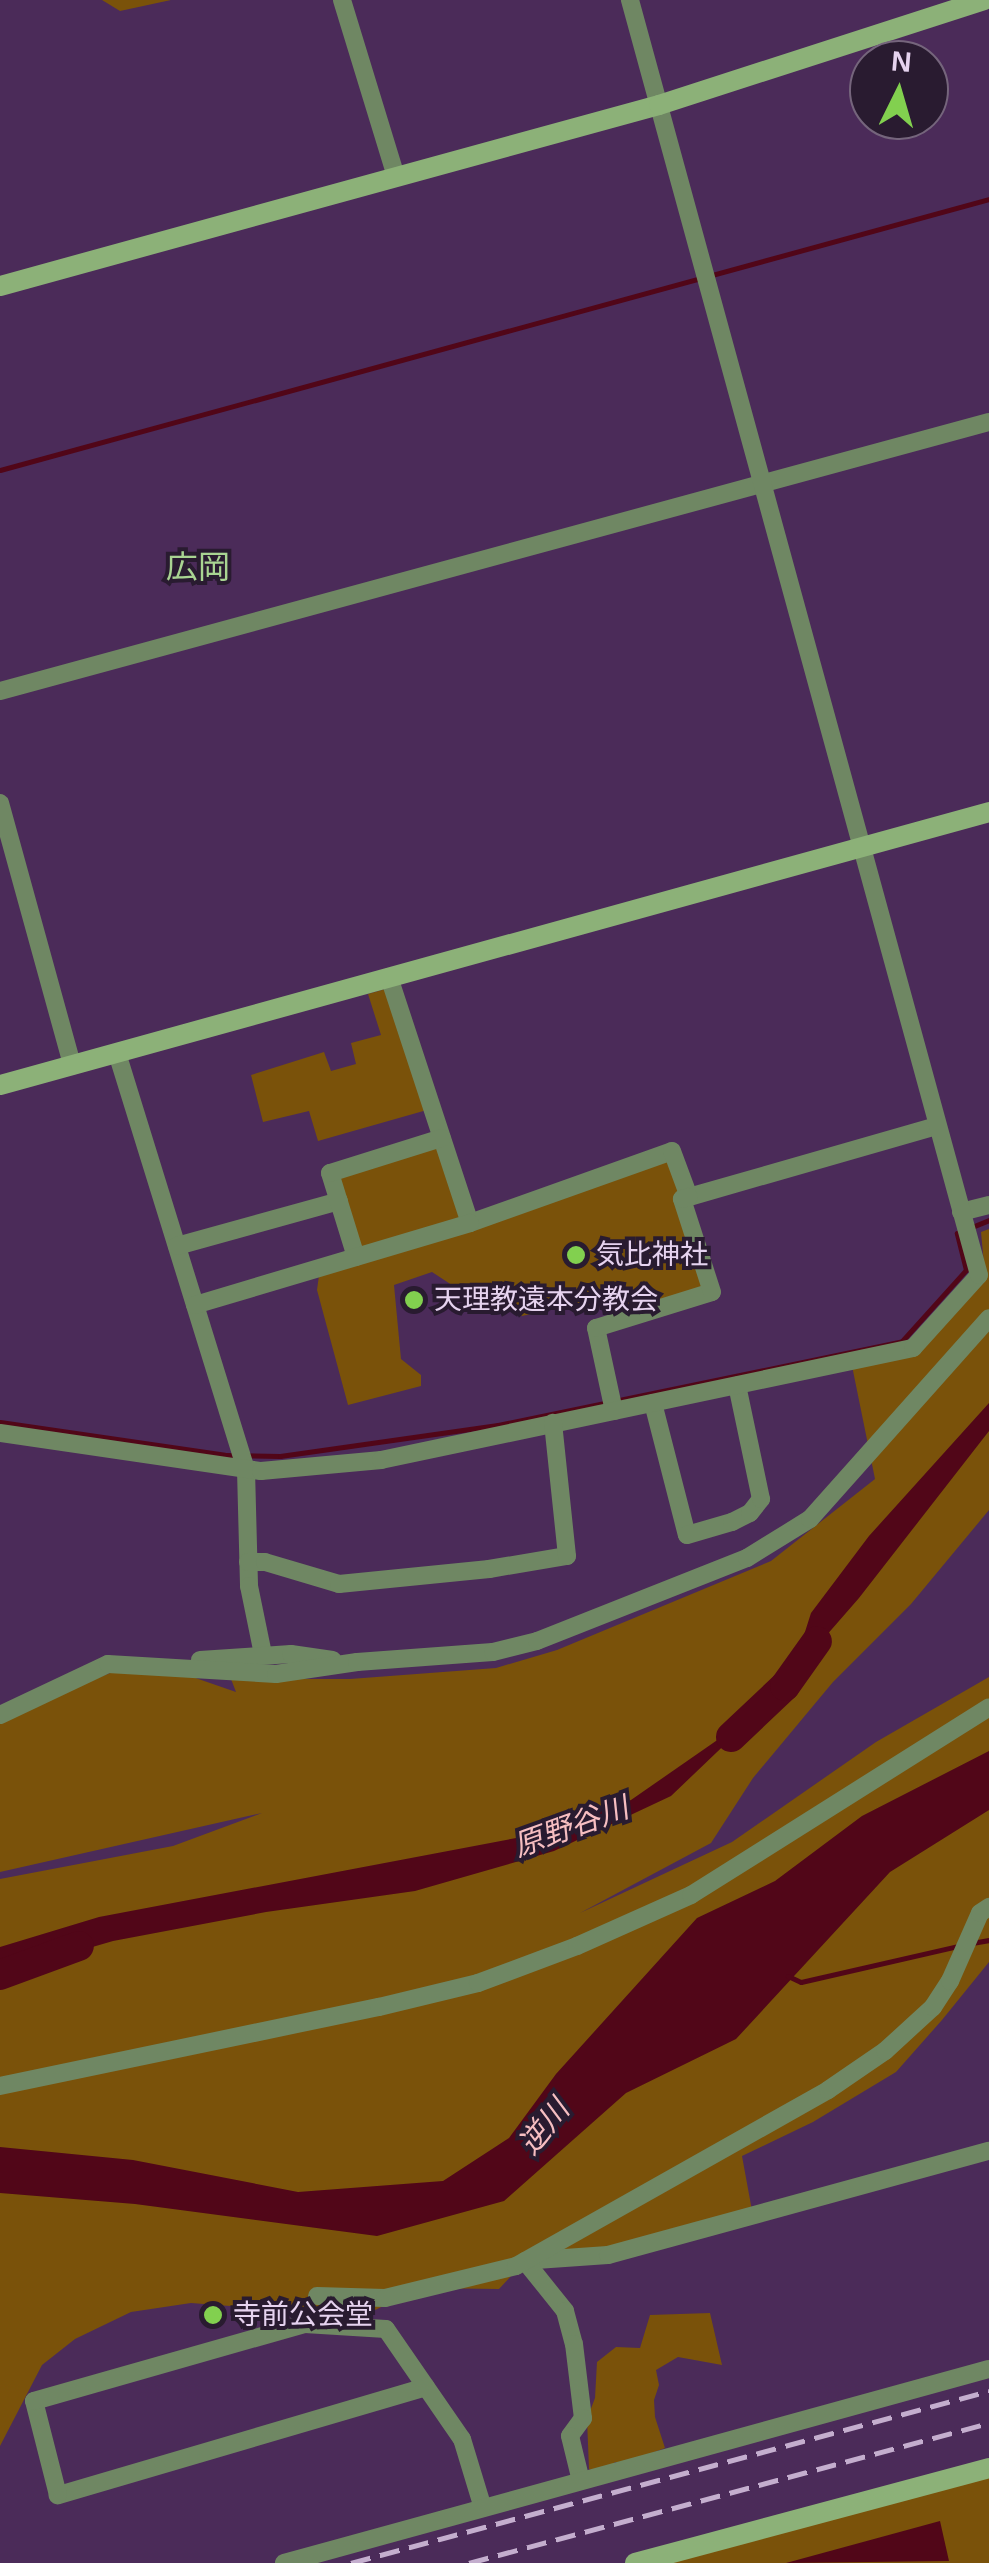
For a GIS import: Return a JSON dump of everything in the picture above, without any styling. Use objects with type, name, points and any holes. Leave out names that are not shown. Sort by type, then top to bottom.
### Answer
[{"type":"street","points":[[342,0],[396,178]]},
{"type":"street","points":[[0,1433],[246,1470],[381,1460],[913,1348],[979,1275],[630,0]]},
{"type":"street","points":[[0,286],[659,105],[984,0]]},
{"type":"street","points":[[0,691],[989,422]]},
{"type":"street","points":[[0,803],[72,1065]]},
{"type":"street","points":[[0,1085],[989,812]]},
{"type":"street","points":[[389,978],[470,1223]]},
{"type":"street","points":[[117,1053],[246,1470],[248,1562],[263,1654]]},
{"type":"street","points":[[614,1411],[596,1328],[712,1292],[682,1199],[937,1126]]},
{"type":"street","points":[[356,1257],[330,1173],[442,1138]]},
{"type":"street","points":[[195,1305],[470,1223],[672,1151],[689,1197]]},
{"type":"street","points":[[177,1246],[339,1201]]},
{"type":"street","points":[[961,1212],[989,1205]]},
{"type":"street","points":[[0,1715],[108,1664],[276,1674],[493,1652],[537,1640],[746,1558],[810,1518],[989,1318]]},
{"type":"street","points":[[652,1403],[687,1535],[732,1522],[750,1512],[760,1500],[736,1385]]},
{"type":"street","points":[[248,1562],[265,1562],[339,1584],[489,1569],[567,1556],[553,1424]]},
{"type":"street","points":[[181,1666],[206,1658],[263,1654],[347,1664]]},
{"type":"street","points":[[0,2086],[478,1983],[576,1946],[691,1895],[989,1707]]},
{"type":"street","points":[[525,2261],[828,2090],[885,2051],[932,2006],[950,1981],[980,1913],[989,1908]]},
{"type":"street","points":[[318,2296],[386,2298],[525,2261],[608,2255],[989,2152]]},
{"type":"street","points":[[525,2261],[565,2311],[574,2344],[583,2418],[570,2436],[582,2481]]},
{"type":"street","points":[[386,2298],[386,2328],[462,2439],[483,2508]]},
{"type":"street","points":[[386,2328],[304,2324],[34,2401],[58,2495],[426,2387]]},
{"type":"street","points":[[284,2563],[989,2368]]},
{"type":"street","points":[[636,2563],[989,2468]]},
{"type":"shaded area","points":[[102,0],[171,0],[120,11]]},
{"type":"shaded area","points":[[389,988],[427,1110],[318,1141],[309,1111],[263,1122],[251,1075],[324,1052],[331,1071],[356,1064],[351,1043],[381,1035],[368,994]]},
{"type":"shaded area","points":[[443,1141],[469,1220],[357,1256],[332,1177]]},
{"type":"shaded area","points":[[672,1151],[712,1292],[637,1308],[561,1307],[522,1316],[493,1283],[461,1291],[432,1272],[394,1285],[401,1359],[421,1375],[421,1386],[348,1405],[317,1290],[320,1268]]},
{"type":"shaded area","points":[[989,1229],[989,1510],[911,1604],[833,1682],[753,1778],[711,1843],[580,1913],[732,1842],[876,1742],[989,1677],[989,1962],[942,2020],[896,2072],[813,2122],[742,2156],[753,2216],[608,2255],[525,2261],[499,2289],[420,2288],[363,2316],[191,2303],[131,2312],[75,2339],[42,2365],[0,2446],[0,1879],[173,1846],[262,1813],[0,1872],[0,1710],[23,1707],[113,1672],[158,1665],[236,1692],[231,1679],[350,1679],[496,1668],[557,1650],[771,1561],[875,1479],[851,1361],[916,1345],[985,1275],[981,1232]]},
{"type":"shaded area","points":[[710,2313],[722,2365],[678,2357],[656,2370],[659,2385],[654,2400],[655,2417],[665,2448],[625,2463],[615,2462],[606,2474],[589,2469],[587,2419],[595,2398],[597,2362],[616,2347],[640,2348],[650,2315]]},
{"type":"shaded area","points":[[989,2468],[989,2563],[635,2563]]},
{"type":"water","points":[[989,1403],[989,1431],[859,1598],[771,1699],[797,1657],[811,1613],[869,1536]]},
{"type":"water","points":[[762,1709],[671,1796],[554,1851],[415,1891],[266,1912],[113,1941],[0,1974],[0,1947],[99,1917],[532,1835],[631,1800]]},
{"type":"water","name":"逆川","points":[[989,1751],[989,1810],[890,1872],[736,2039],[626,2093],[504,2201],[377,2236],[135,2204],[0,2193],[0,2147],[133,2160],[298,2192],[443,2181],[509,2138],[556,2074],[697,1918],[775,1881],[862,1816]]},
{"type":"water","points":[[940,2521],[949,2561],[786,2563]]},
{"type":"waterway","points":[[0,470],[989,199]]},
{"type":"waterway","points":[[0,1422],[225,1455],[280,1456],[498,1425],[902,1341],[966,1270],[957,1233],[989,1220]]},
{"type":"waterway","name":"原野谷川","points":[[731,1737],[785,1686],[817,1641]]},
{"type":"waterway","points":[[972,1943],[989,1940]]},
{"type":"waterway","points":[[788,1976],[801,1982],[962,1945]]},
{"type":"waterway","name":"原野谷川","points":[[0,1975],[79,1946]]},
{"type":"railway","points":[[351,2563],[989,2391]]},
{"type":"railway","points":[[469,2563],[989,2423]]},
{"type":"place","name":"気比神社","points":[[576,1255]]},
{"type":"place","name":"天理教遠本分教会","points":[[414,1300]]},
{"type":"place","name":"寺前公会堂","points":[[213,2315]]},
{"type":"district","name":"広岡","points":[[198,567]]}]
